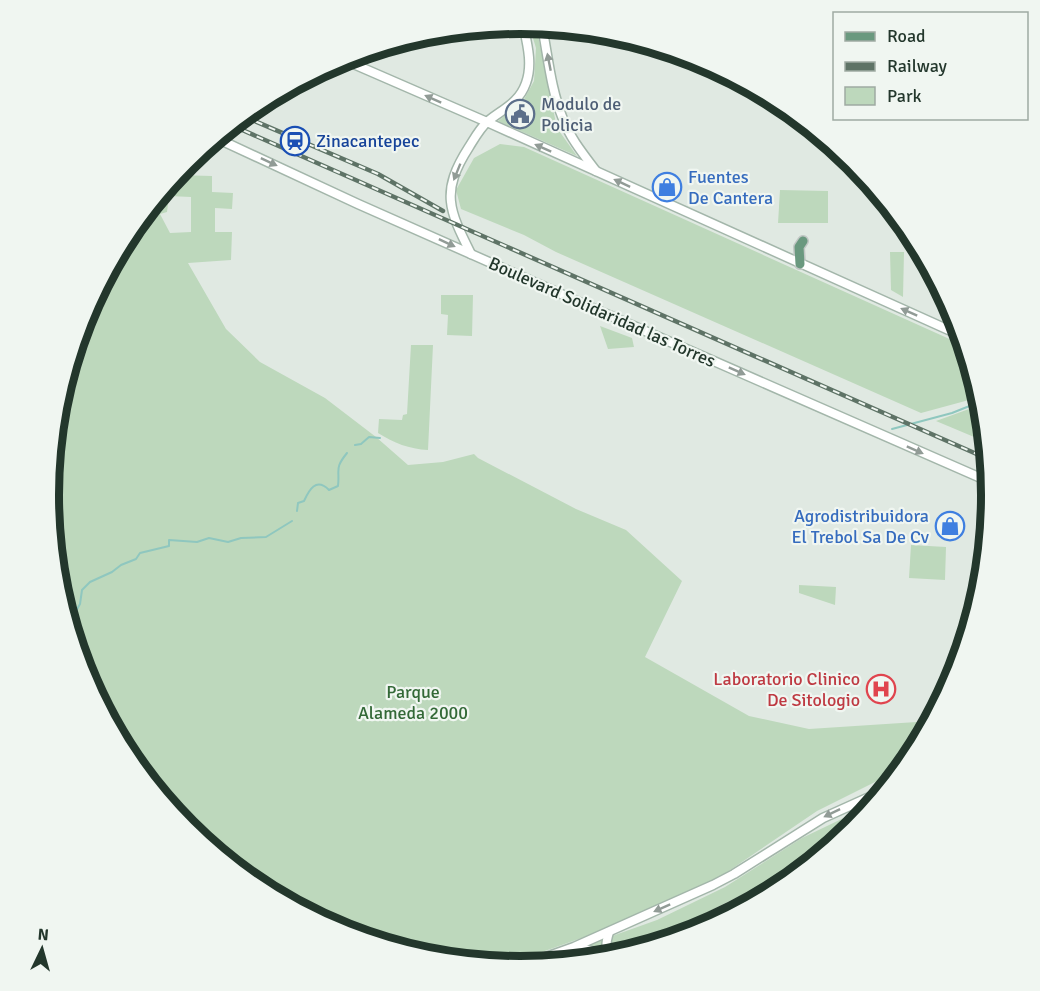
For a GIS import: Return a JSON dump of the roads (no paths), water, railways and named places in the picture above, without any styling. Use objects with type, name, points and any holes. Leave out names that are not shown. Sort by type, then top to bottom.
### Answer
[{"type":"main road","points":[[472,255],[454,219],[450,196],[455,174],[464,155],[487,122],[514,103],[523,92],[529,69],[525,34]]},
{"type":"main road","points":[[544,35],[561,115],[574,140],[596,171]]},
{"type":"main road","points":[[356,65],[951,331]]},
{"type":"main road","name":"Boulevard Solidaridad las Torres","points":[[225,142],[472,255],[980,478]]},
{"type":"main road","points":[[800,264],[799,247],[803,242]]},
{"type":"main road","points":[[549,956],[609,932],[713,885],[823,818],[868,798]]},
{"type":"main road","points":[[607,949],[609,932]]},
{"type":"main road","points":[[574,947],[592,951]]},
{"type":"waterway","points":[[892,429],[952,413],[972,405]]},
{"type":"waterway","points":[[355,445],[361,444],[369,437],[380,438]]},
{"type":"waterway","points":[[297,511],[298,503],[304,501],[313,486],[320,485],[329,490],[338,486],[339,466],[347,453]]},
{"type":"waterway","points":[[74,611],[80,604],[82,590],[90,582],[136,559],[140,553],[169,546],[169,540],[197,542],[209,538],[228,542],[241,538],[266,537],[292,521]]},
{"type":"railway","points":[[253,120],[378,174],[443,211]]},
{"type":"railway","points":[[240,129],[979,455]]},
{"type":"place","name":"Modulo de Policia","points":[[520,114]]},
{"type":"place","name":"Zinacantepec","points":[[295,141]]},
{"type":"place","name":"Fuentes De Cantera","points":[[667,187]]},
{"type":"place","name":"Agrodistribuidora El Trebol Sa De Cv","points":[[950,526]]},
{"type":"place","name":"Laboratorio Clinico De Sitologio","points":[[881,689]]},
{"type":"park label","name":"Parque Alameda 2000","points":[[413,702]]}]
